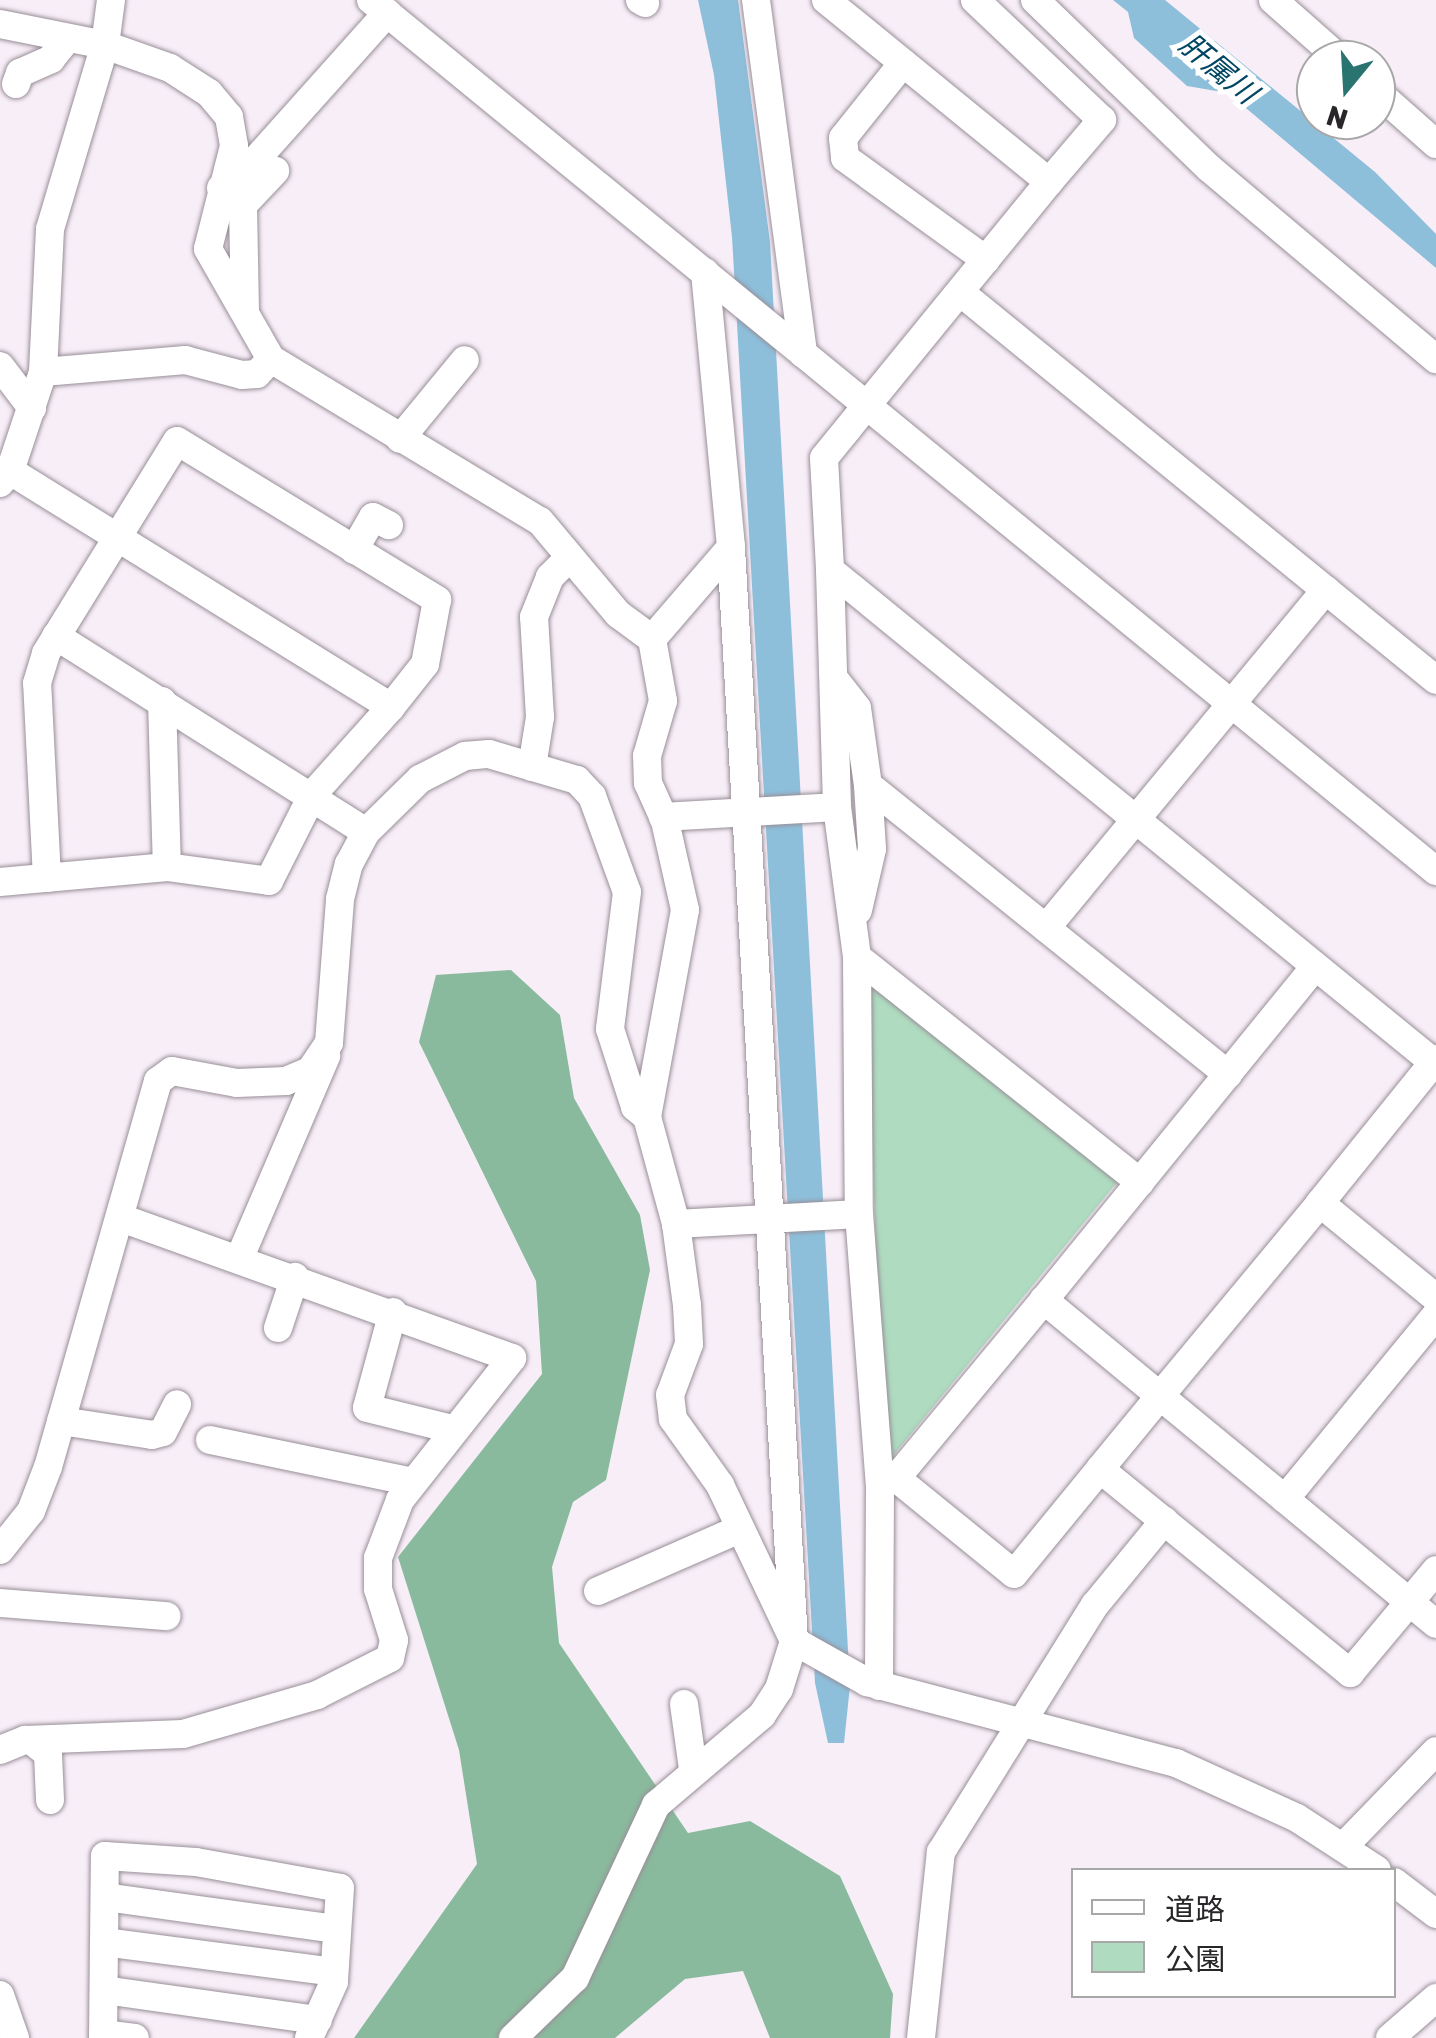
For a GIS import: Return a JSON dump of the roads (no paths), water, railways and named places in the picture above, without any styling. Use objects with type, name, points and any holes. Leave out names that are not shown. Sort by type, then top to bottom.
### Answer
[{"type":"street","points":[[111,0],[105,45],[50,229],[43,372],[5,477],[118,538],[392,707]]},
{"type":"street","points":[[756,0],[799,351]]},
{"type":"street","points":[[826,0],[1048,182]]},
{"type":"street","points":[[873,1684],[888,1482],[848,1214],[857,958],[827,808],[836,681],[824,458],[1102,120],[975,0]]},
{"type":"street","points":[[1035,0],[1209,168],[1436,360]]},
{"type":"street","points":[[1273,0],[1318,40]]},
{"type":"street","points":[[221,188],[236,182],[389,8],[799,351],[1436,871]]},
{"type":"street","points":[[0,24],[105,45],[170,68],[209,93],[229,117],[234,146],[208,248],[271,359],[540,521],[618,614],[652,640],[663,701],[647,756],[648,784],[664,817],[683,886],[684,925],[656,1043],[647,1117],[676,1224],[690,1344],[670,1395],[673,1419],[720,1485],[800,1644],[873,1684],[1176,1762],[1247,1792],[1344,1846],[1374,1868]]},
{"type":"street","points":[[16,84],[20,73],[51,59],[68,38]]},
{"type":"street","points":[[903,63],[842,138],[845,158],[986,260]]},
{"type":"street","points":[[1396,109],[1436,144]]},
{"type":"street","points":[[245,317],[243,206],[275,171]]},
{"type":"street","points":[[513,2038],[574,1978],[656,1805],[692,1769],[762,1714],[780,1690],[800,1644],[731,547],[705,272]]},
{"type":"street","points":[[960,292],[1436,680]]},
{"type":"street","points":[[43,372],[184,360],[242,376],[258,374],[271,359]]},
{"type":"street","points":[[400,440],[465,360]]},
{"type":"street","points":[[0,366],[32,408]]},
{"type":"street","points":[[0,882],[47,878],[167,867],[270,880],[313,794],[392,707],[425,664],[437,600],[177,442],[56,636],[36,682],[47,878]]},
{"type":"street","points":[[354,550],[373,517],[389,525]]},
{"type":"street","points":[[652,640],[731,547]]},
{"type":"street","points":[[532,767],[540,716],[534,617],[550,578],[570,557]]},
{"type":"street","points":[[830,570],[1132,822],[1435,1060],[1014,1574],[888,1482]]},
{"type":"street","points":[[1046,928],[1229,702],[1326,590]]},
{"type":"street","points":[[56,636],[313,794],[366,832]]},
{"type":"street","points":[[836,681],[857,708],[868,785],[872,849],[854,929]]},
{"type":"street","points":[[162,702],[167,867]]},
{"type":"street","points":[[295,1174],[319,1114],[329,1043],[340,899],[366,832],[420,778],[465,756],[490,754],[577,780],[592,796],[627,892],[610,1029],[635,1107],[647,1117]]},
{"type":"street","points":[[868,785],[1228,1074]]},
{"type":"street","points":[[664,817],[827,808]]},
{"type":"street","points":[[857,958],[1140,1182]]},
{"type":"street","points":[[888,1482],[1044,1300],[1314,967]]},
{"type":"street","points":[[0,1550],[31,1511],[121,1218],[158,1081],[172,1071],[218,1083],[286,1081],[310,1071],[329,1043]]},
{"type":"street","points":[[240,1256],[323,1072]]},
{"type":"street","points":[[1320,1203],[1436,1298]]},
{"type":"street","points":[[676,1224],[848,1214]]},
{"type":"street","points":[[0,1750],[32,1740],[182,1734],[317,1695],[390,1658],[394,1640],[378,1589],[378,1558],[413,1482],[512,1358],[240,1256],[121,1218]]},
{"type":"street","points":[[278,1328],[295,1276]]},
{"type":"street","points":[[1044,1300],[1436,1624]]},
{"type":"street","points":[[393,1312],[368,1408],[452,1429]]},
{"type":"street","points":[[1285,1499],[1436,1315]]},
{"type":"street","points":[[61,1421],[152,1435],[164,1432],[176,1404]]},
{"type":"street","points":[[210,1440],[413,1482]]},
{"type":"street","points":[[1100,1469],[1350,1673],[1436,1570]]},
{"type":"street","points":[[921,2038],[941,1852],[1017,1724],[1094,1606],[1164,1521]]},
{"type":"street","points":[[598,1591],[740,1529]]},
{"type":"street","points":[[0,1603],[166,1616]]},
{"type":"street","points":[[684,1704],[692,1769]]},
{"type":"street","points":[[32,1740],[48,1754],[50,1800]]},
{"type":"street","points":[[1344,1846],[1436,1751]]},
{"type":"street","points":[[104,1990],[314,2029],[334,1972],[340,1888],[196,1862],[105,1856],[104,1942],[104,1990],[104,2036],[135,2038]]},
{"type":"street","points":[[1396,1884],[1436,1914]]},
{"type":"street","points":[[105,1898],[337,1928]]},
{"type":"street","points":[[104,1942],[334,1972]]},
{"type":"street","points":[[0,1995],[14,2038]]},
{"type":"street","points":[[1390,2038],[1436,1998]]},
{"type":"water","points":[[698,0],[738,0],[770,242],[850,1686],[844,1743],[828,1743],[815,1683],[732,237],[714,75]]},
{"type":"water","name":"肝属川","points":[[1113,0],[1165,0],[1296,107],[1296,140],[1336,140],[1375,172],[1436,234],[1436,268],[1228,93],[1187,86],[1134,38],[1128,12]]}]
